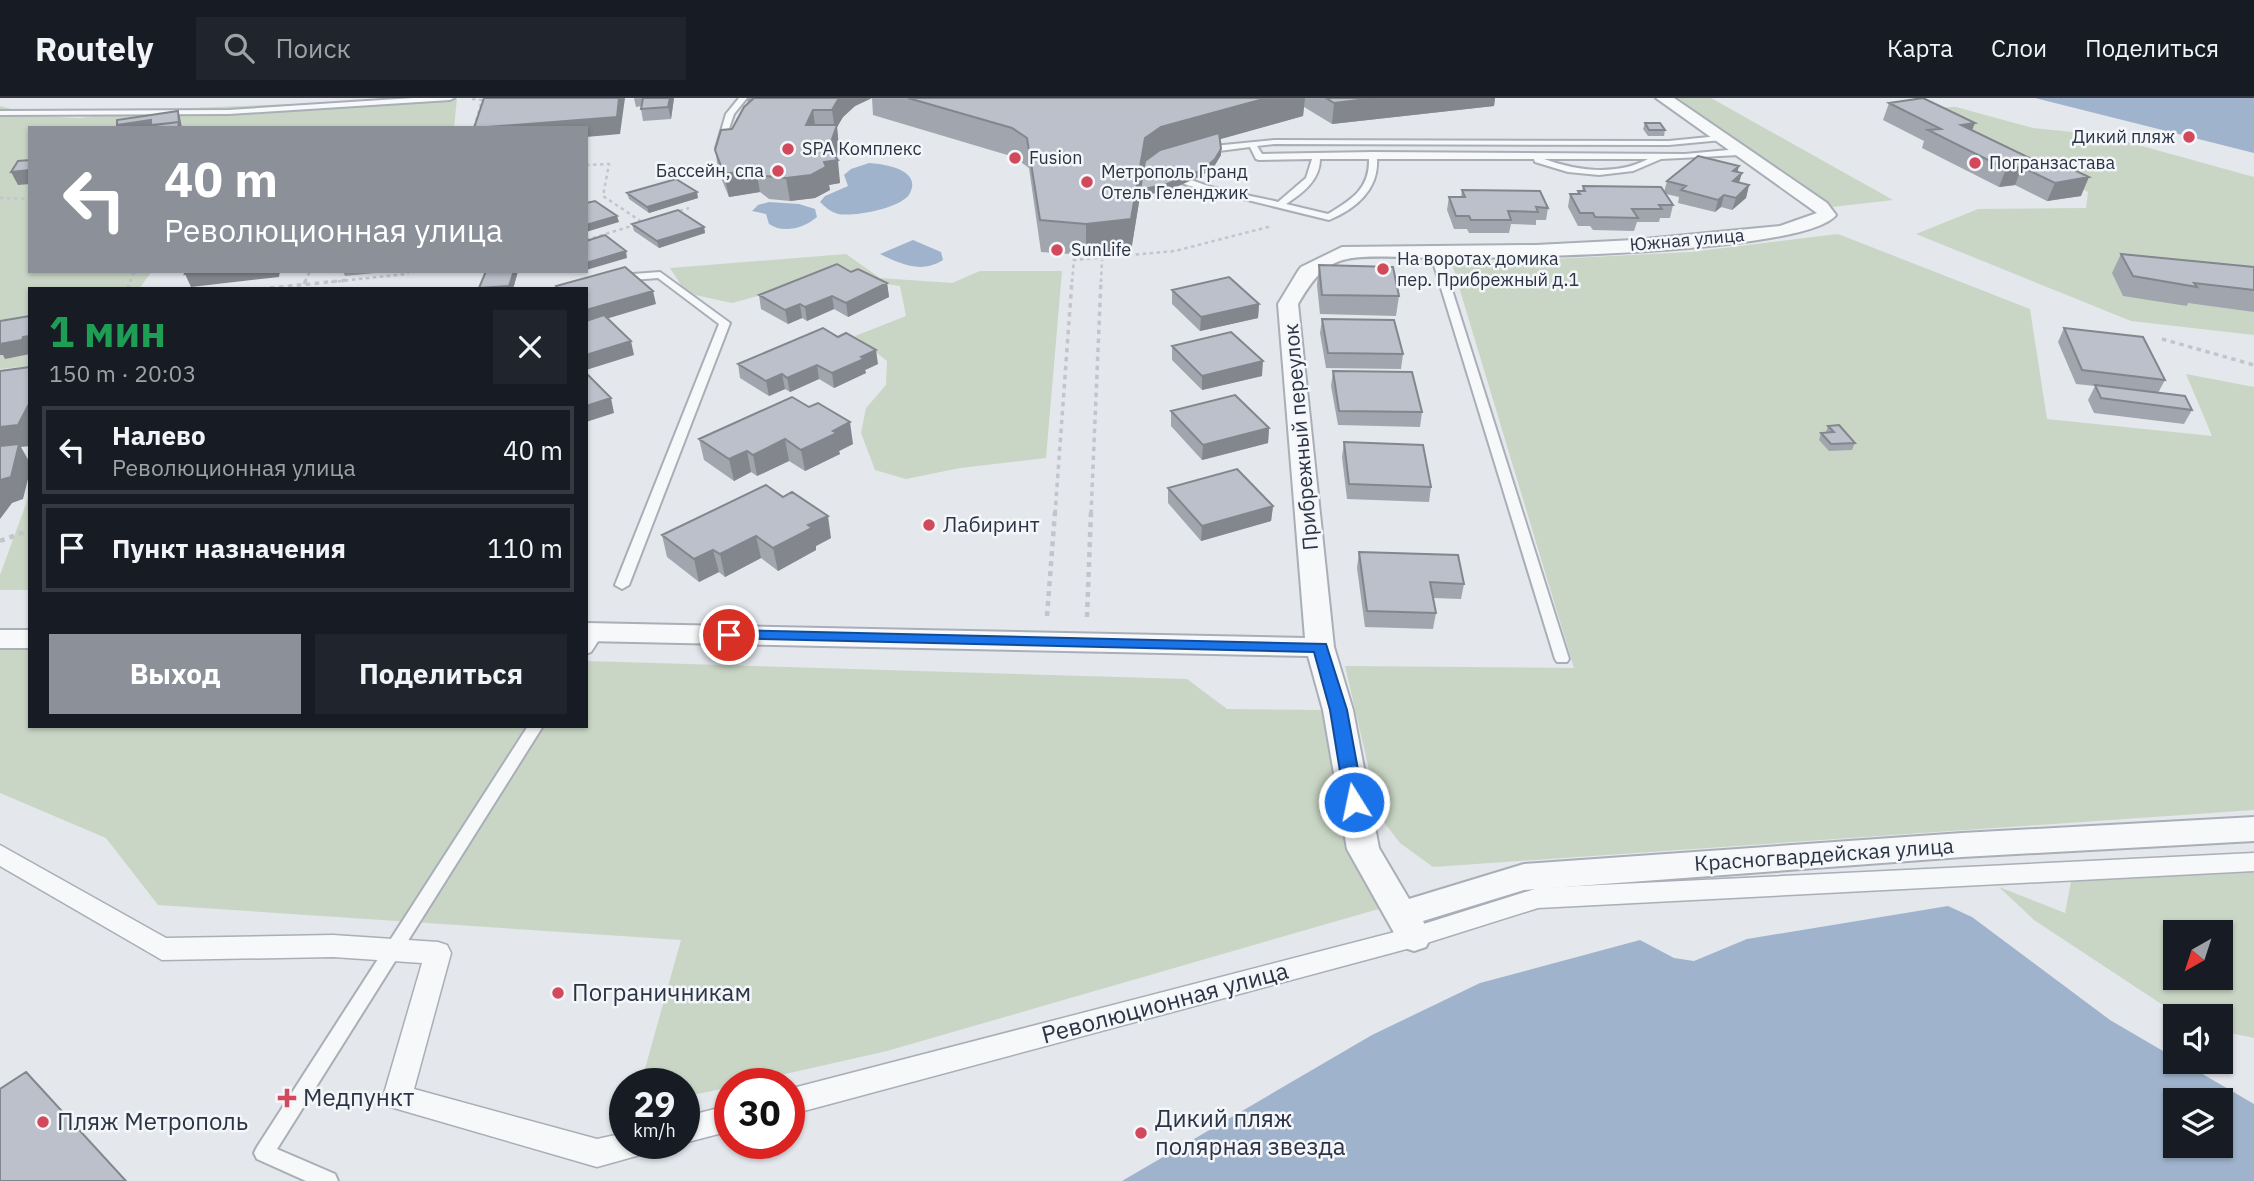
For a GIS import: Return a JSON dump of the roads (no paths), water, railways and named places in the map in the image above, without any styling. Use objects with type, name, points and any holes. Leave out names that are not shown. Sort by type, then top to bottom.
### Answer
[{"type":"street","name":"Южная улица","points":[[1342,253],[1672,244],[1788,230],[1816,223],[1827,215],[1821,207],[1664,98]]},
{"type":"street","name":"Прибрежный переулок","points":[[1342,253],[1308,271],[1288,304],[1320,647],[1338,710],[1363,849],[1407,926]]},
{"type":"street","points":[[0,625],[28,625]]},
{"type":"street","points":[[590,638],[1320,647]]},
{"type":"street","points":[[0,639],[28,639]]},
{"type":"street","name":"Красногвардейская улица","points":[[1407,926],[1524,877],[1962,845],[2254,830]]},
{"type":"street","points":[[0,854],[162,949],[333,946],[438,953],[397,1097],[597,1153],[609,1150]]},
{"type":"street","name":"Революционная улица","points":[[805,1097],[1407,926],[1538,898],[2254,862]]},
{"type":"lane","points":[[0,113],[229,112],[450,98]]},
{"type":"lane","points":[[719,146],[730,114],[743,98]]},
{"type":"lane","points":[[1266,131],[1274,142]]},
{"type":"lane","points":[[1190,152],[1274,142],[1669,143],[1719,138]]},
{"type":"lane","points":[[1339,142],[1345,156]]},
{"type":"lane","points":[[1252,145],[1259,158],[1373,155],[1685,158],[1739,152]]},
{"type":"lane","points":[[1173,160],[1171,172],[1185,182],[1329,217],[1370,187],[1376,172],[1373,155]]},
{"type":"lane","points":[[1279,205],[1313,177],[1318,165],[1317,156]]},
{"type":"lane","points":[[1527,156],[1550,165],[1602,173],[1643,167],[1659,157]]},
{"type":"lane","points":[[1435,252],[1562,659]]},
{"type":"lane","points":[[605,282],[660,275],[725,323],[622,585]]},
{"type":"lane","points":[[328,1181],[264,1153],[535,728]]},
{"type":"water","points":[[2035,98],[2254,98],[2254,153]]},
{"type":"water","points":[[869,163],[906,173],[911,178],[912,185],[906,198],[888,207],[845,215],[833,212],[820,202],[825,196],[848,186],[844,175],[851,169]]},
{"type":"water","points":[[769,202],[799,204],[815,209],[817,217],[794,228],[781,229],[769,224],[766,214],[752,211],[758,205]]},
{"type":"water","points":[[913,240],[941,252],[943,260],[919,267],[903,264],[880,254]]},
{"type":"water","points":[[1948,906],[1972,917],[2110,1020],[2163,1051],[2163,1074],[2203,1074],[2227,1088],[2163,1088],[2163,1158],[2233,1158],[2233,1092],[2254,1104],[2254,1181],[1122,1181],[1372,1035],[1480,983],[1640,940],[1674,958],[1694,961],[1747,939]]},
{"type":"place","name":"Дикий пляж","points":[[2189,137]]},
{"type":"place","name":"SPA Комплекс","points":[[788,149]]},
{"type":"place","name":"Fusion","points":[[1015,158]]},
{"type":"place","name":"Погранзастава","points":[[1975,163]]},
{"type":"place","name":"Бассейн, спа","points":[[778,171]]},
{"type":"place","name":"Метрополь Гранд Отель Геленджик","points":[[1087,182]]},
{"type":"place","name":"SunLife","points":[[1057,250]]},
{"type":"place","name":"На воротах домика пер. Прибрежный д.1","points":[[1383,269]]},
{"type":"place","name":"Лабиринт","points":[[929,525]]},
{"type":"place","name":"Пограничникам","points":[[558,993]]},
{"type":"place","name":"Медпункт","points":[[287,1098]]},
{"type":"place","name":"Пляж Метрополь","points":[[43,1122]]},
{"type":"place","name":"Дикий пляж полярная звезда","points":[[1141,1133]]}]
